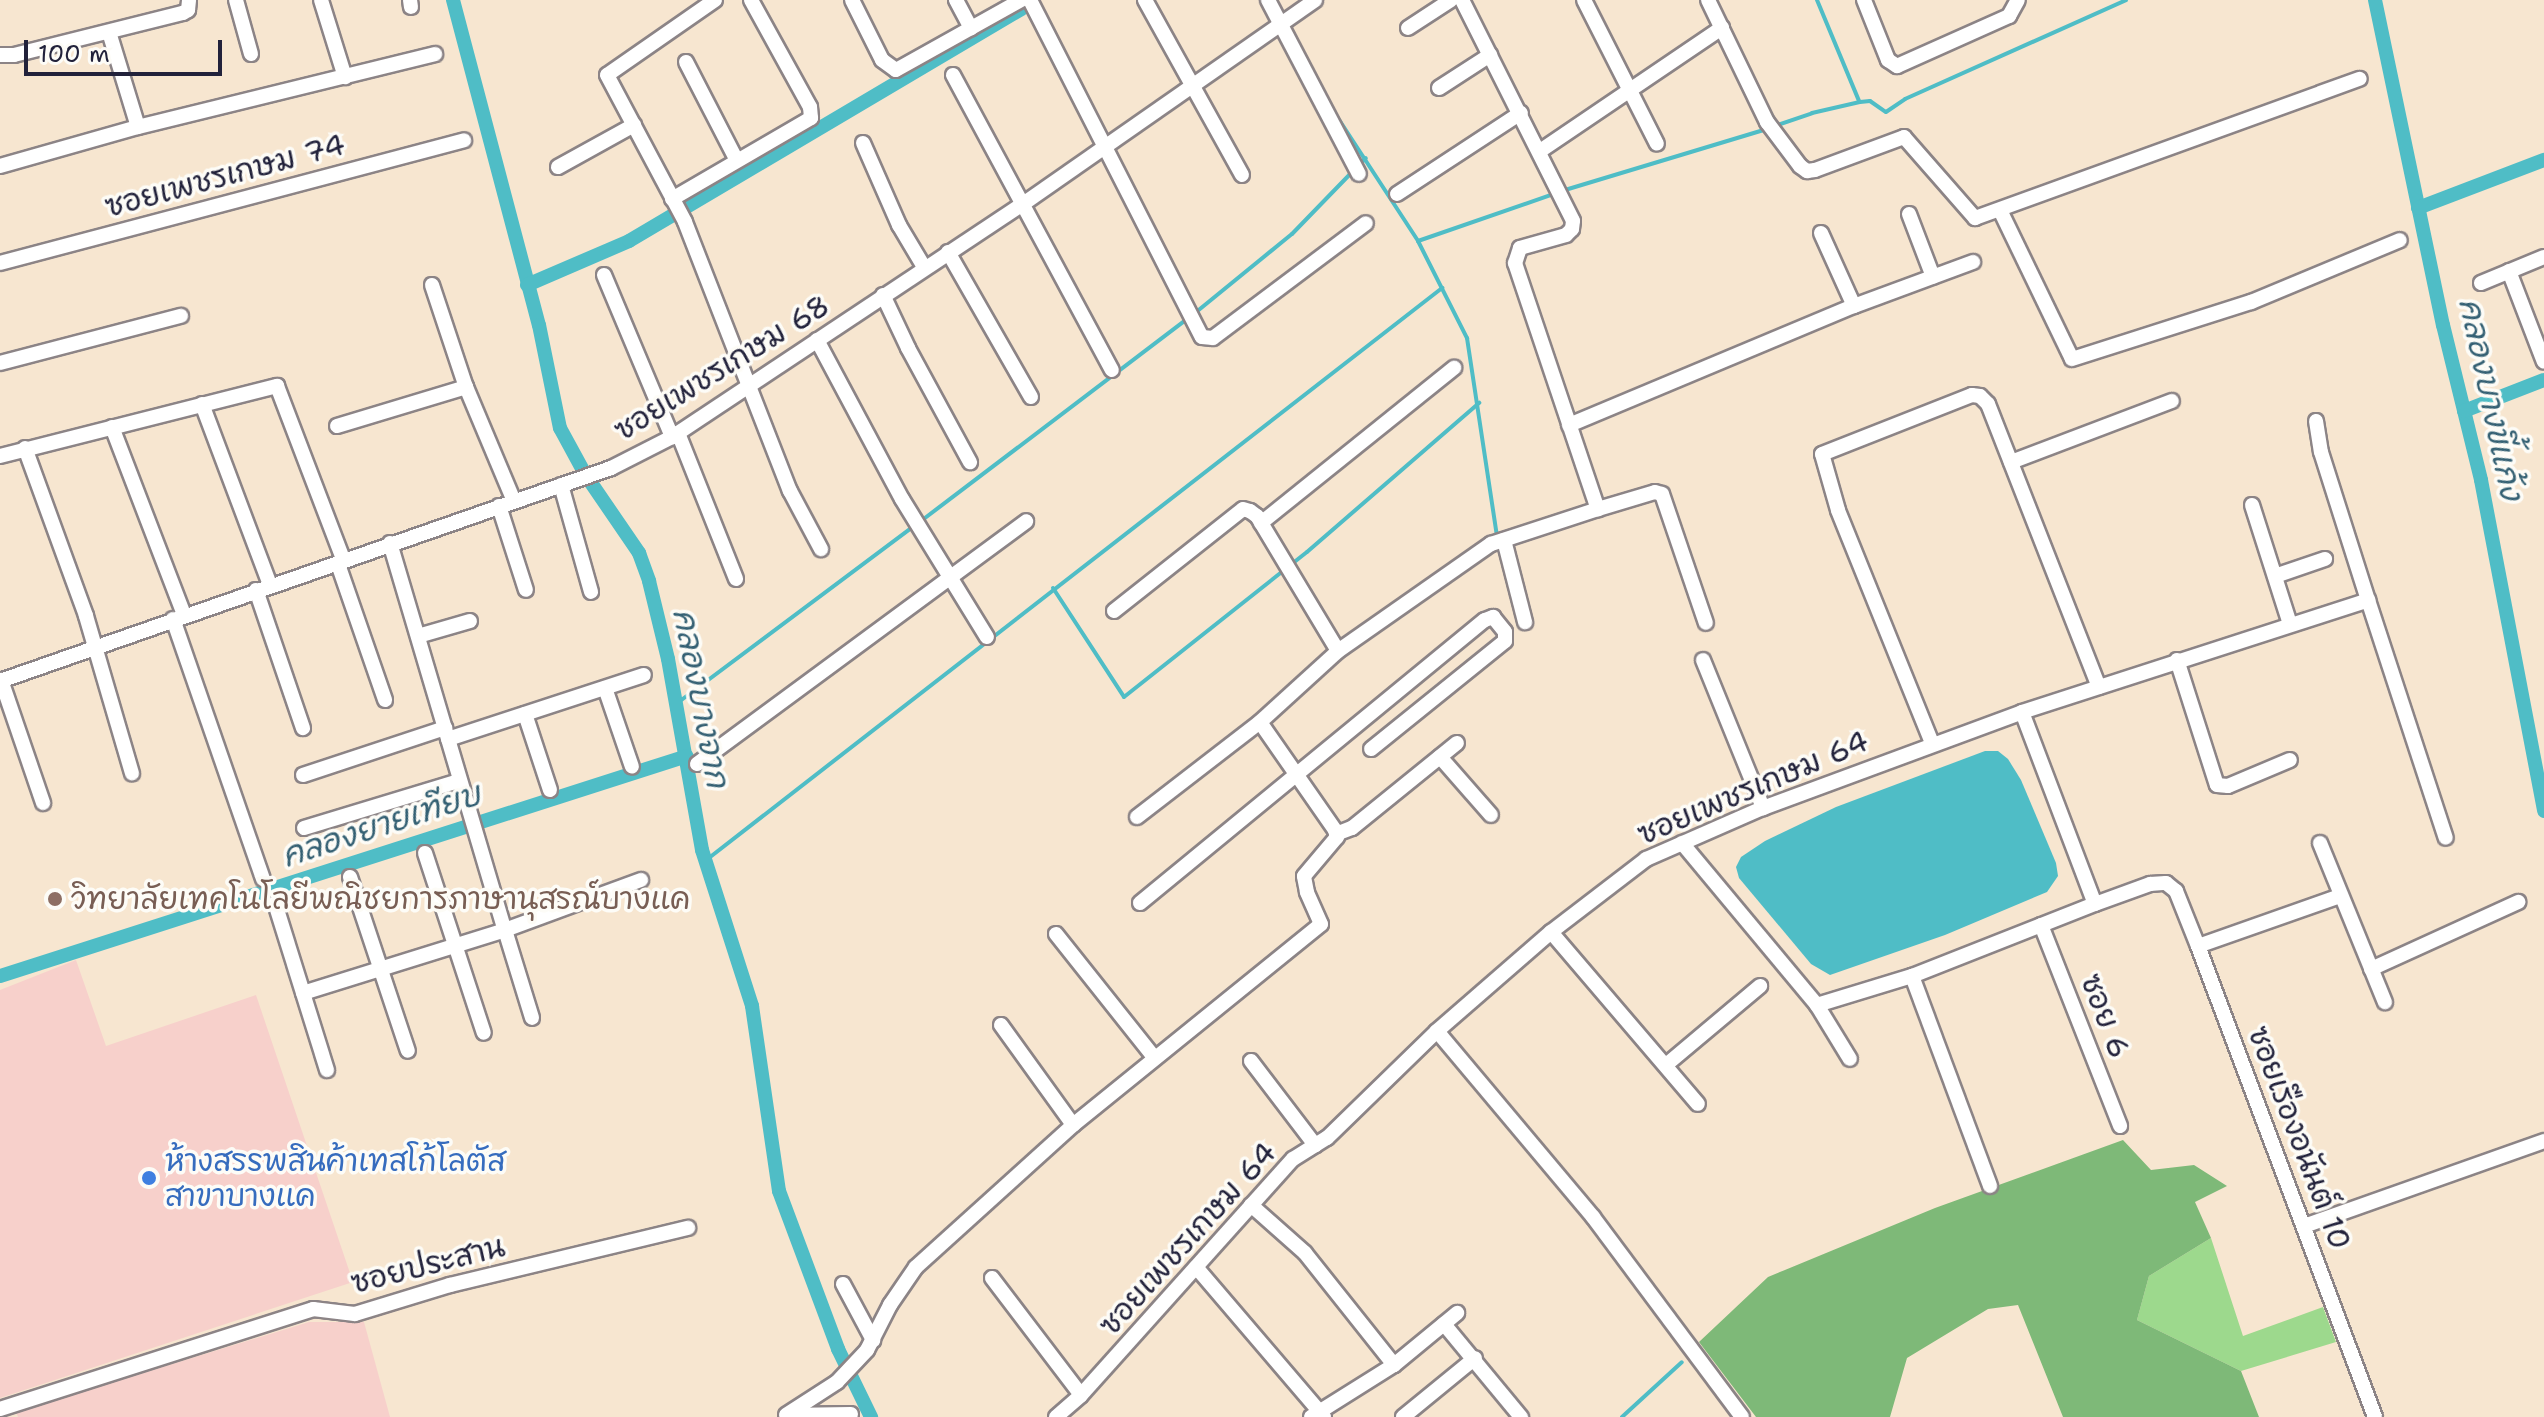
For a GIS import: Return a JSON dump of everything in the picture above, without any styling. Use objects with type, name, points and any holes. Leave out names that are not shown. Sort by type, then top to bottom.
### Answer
[{"type":"street","points":[[0,55],[14,55],[183,13],[188,10],[189,0]]},
{"type":"street","points":[[236,0],[251,54]]},
{"type":"street","points":[[321,0],[345,77]]},
{"type":"street","points":[[715,0],[607,75],[685,222],[790,491],[821,549]]},
{"type":"street","points":[[674,203],[737,161],[811,118],[810,107],[751,0]]},
{"type":"street","points":[[852,0],[882,60],[896,70],[1021,0]]},
{"type":"street","points":[[956,0],[971,28]]},
{"type":"street","points":[[1030,0],[1195,323],[1208,341],[1366,223]]},
{"type":"street","points":[[1145,0],[1242,175]]},
{"type":"street","points":[[1268,0],[1359,174]]},
{"type":"street","name":"ซอยเพชรเกษม 68","points":[[0,680],[611,468],[675,435],[1194,88],[1315,0]]},
{"type":"street","points":[[1408,28],[1451,0]]},
{"type":"street","points":[[1462,0],[1558,185],[1573,221],[1572,229],[1566,235],[1525,244],[1516,255],[1515,263],[1598,509]]},
{"type":"street","points":[[1584,0],[1657,144]]},
{"type":"street","points":[[1708,0],[1775,137],[1807,171],[1904,137],[1973,217],[2000,210],[2360,79]]},
{"type":"street","points":[[1864,0],[1888,60],[1897,66],[2009,16],[2018,0]]},
{"type":"street","points":[[1540,151],[1722,28]]},
{"type":"street","points":[[109,32],[138,127]]},
{"type":"street","points":[[0,166],[138,127],[435,54]]},
{"type":"street","points":[[1439,88],[1490,55]]},
{"type":"street","points":[[686,62],[737,161]]},
{"type":"street","points":[[953,75],[1112,370]]},
{"type":"street","points":[[1397,194],[1521,113]]},
{"type":"street","points":[[558,167],[634,125]]},
{"type":"street","name":"ซอยเพชรเกษม 74","points":[[0,263],[464,140]]},
{"type":"street","points":[[863,143],[899,225],[924,267]]},
{"type":"street","points":[[2000,210],[2072,359],[2251,302],[2400,240]]},
{"type":"street","points":[[1909,214],[1933,277]]},
{"type":"street","points":[[1821,233],[1854,306]]},
{"type":"street","points":[[948,252],[1031,397]]},
{"type":"street","points":[[2481,283],[2544,257]]},
{"type":"street","points":[[1569,425],[1854,306],[1973,262]]},
{"type":"street","points":[[2509,271],[2544,362]]},
{"type":"street","points":[[604,275],[736,579]]},
{"type":"street","points":[[432,285],[466,387],[514,501]]},
{"type":"street","points":[[883,295],[970,462]]},
{"type":"street","points":[[0,363],[181,316]]},
{"type":"street","points":[[817,340],[902,499],[987,637]]},
{"type":"street","points":[[1261,523],[1454,368]]},
{"type":"street","points":[[0,456],[277,386],[341,562],[385,700]]},
{"type":"street","points":[[337,426],[466,387]]},
{"type":"street","points":[[1932,743],[1838,510],[1822,454],[1972,395],[1980,396],[1988,404],[2099,687]]},
{"type":"street","points":[[2011,462],[2172,401]]},
{"type":"street","points":[[202,404],[263,588],[303,728]]},
{"type":"street","points":[[2316,421],[2321,452],[2446,838]]},
{"type":"street","points":[[112,427],[263,879]]},
{"type":"street","points":[[25,448],[94,647],[132,773]]},
{"type":"street","points":[[566,484],[591,592]]},
{"type":"street","points":[[1137,817],[1260,722],[1338,651],[1499,541],[1655,492],[1662,494],[1706,623]]},
{"type":"street","points":[[2252,505],[2290,624]]},
{"type":"street","points":[[499,506],[526,590]]},
{"type":"street","points":[[1114,611],[1243,509],[1250,511],[1261,523],[1338,651]]},
{"type":"street","points":[[697,764],[1026,521]]},
{"type":"street","points":[[1499,541],[1525,622]]},
{"type":"street","points":[[390,543],[532,1018]]},
{"type":"street","points":[[2275,576],[2325,559]]},
{"type":"street","name":"ซอยเพชรเกษม 64","points":[[1056,1417],[1081,1395],[1293,1159],[1327,1138],[1437,1031],[1551,932],[1632,868],[1763,808],[1932,743],[2177,660],[2368,600]]},
{"type":"street","points":[[1140,903],[1485,620],[1495,619],[1505,632],[1505,641],[1371,749]]},
{"type":"street","points":[[418,636],[470,621]]},
{"type":"street","points":[[1703,660],[1763,808]]},
{"type":"street","points":[[2177,660],[2217,785],[2228,786],[2290,760]]},
{"type":"street","points":[[303,775],[525,714],[644,675]]},
{"type":"street","points":[[0,680],[43,803]]},
{"type":"street","points":[[605,688],[632,767]]},
{"type":"street","points":[[1817,1005],[1912,976],[2095,904],[2022,712]]},
{"type":"street","points":[[525,714],[550,790]]},
{"type":"street","points":[[1260,722],[1336,834]]},
{"type":"street","points":[[782,1416],[837,1382],[870,1345],[890,1305],[916,1267],[1073,1125],[1321,924],[1304,876],[1336,834],[1352,828],[1457,743]]},
{"type":"street","points":[[1440,757],[1491,815]]},
{"type":"street","points":[[304,828],[459,781]]},
{"type":"street","points":[[1682,843],[1817,1005],[1850,1059]]},
{"type":"street","points":[[2320,843],[2385,1002]]},
{"type":"street","points":[[425,853],[484,1033]]},
{"type":"street","points":[[350,877],[408,1051]]},
{"type":"street","points":[[303,993],[505,930],[641,880]]},
{"type":"street","name":"ซอยเรืองอนันต์ 10","points":[[2095,904],[2150,884],[2166,883],[2176,891],[2375,1417]]},
{"type":"street","points":[[2198,946],[2340,896]]},
{"type":"street","points":[[2371,969],[2518,902]]},
{"type":"street","points":[[275,903],[327,1070]]},
{"type":"street","name":"ซอย 6","points":[[2041,925],[2120,1126]]},
{"type":"street","points":[[1551,932],[1698,1104]]},
{"type":"street","points":[[1056,934],[1154,1057]]},
{"type":"street","points":[[1912,976],[1990,1186]]},
{"type":"street","points":[[1666,1065],[1760,986]]},
{"type":"street","points":[[1001,1025],[1073,1125]]},
{"type":"street","points":[[1437,1031],[1593,1217],[1738,1411],[1720,1417]]},
{"type":"street","points":[[1251,1061],[1315,1145]]},
{"type":"street","points":[[2304,1226],[2544,1141]]},
{"type":"street","points":[[1251,1205],[1305,1253],[1394,1365]]},
{"type":"street","name":"ซอยประสาน","points":[[0,1409],[313,1309],[355,1314],[450,1285],[688,1228]]},
{"type":"street","points":[[1196,1267],[1318,1415],[1394,1365],[1457,1313]]},
{"type":"street","points":[[992,1278],[1081,1395]]},
{"type":"street","points":[[843,1284],[870,1345]]},
{"type":"street","points":[[1444,1324],[1521,1417]]},
{"type":"street","points":[[1403,1417],[1475,1358]]},
{"type":"street","points":[[782,1416],[851,1414]]},
{"type":"shaded area","points":[[76,960],[106,1046],[256,995],[353,1282],[0,1398],[0,990]]},
{"type":"shaded area","points":[[309,1322],[364,1322],[390,1417],[18,1417],[16,1412]]},
{"type":"green space","points":[[2123,1140],[2151,1170],[2194,1165],[2227,1186],[2195,1202],[2211,1238],[2149,1276],[2137,1320],[2241,1371],[2259,1417],[2063,1417],[2018,1305],[1988,1309],[1907,1358],[1890,1417],[1756,1417],[1699,1342],[1768,1277],[1935,1208]]},
{"type":"green space","points":[[2211,1238],[2243,1336],[2323,1307],[2336,1342],[2241,1371],[2137,1320],[2149,1276]]},
{"type":"water","points":[[1985,751],[1998,751],[2008,759],[2021,780],[2056,863],[2058,876],[2047,892],[1945,935],[1830,975],[1811,964],[1739,878],[1736,867],[1741,857],[1765,841],[1836,807]]},
{"type":"waterway","name":"คลองบางจาก","points":[[453,0],[539,325],[560,428],[585,474],[639,553],[649,581],[668,659],[702,850],[752,1006],[779,1191],[838,1349],[871,1417]]},
{"type":"waterway","points":[[1817,0],[1859,101]]},
{"type":"waterway","points":[[1775,126],[1812,113],[1860,102],[1870,101],[1886,112],[1905,99],[2126,0]]},
{"type":"waterway","name":"คลองบางขี้แก้ง","points":[[2375,0],[2443,325],[2481,480],[2544,811]]},
{"type":"waterway","points":[[527,285],[629,241],[1022,9]]},
{"type":"waterway","points":[[1334,112],[1418,241],[1467,338],[1497,537]]},
{"type":"waterway","points":[[1418,241],[1565,190],[1767,129]]},
{"type":"waterway","points":[[1358,166],[1366,158]]},
{"type":"waterway","points":[[2418,208],[2544,160]]},
{"type":"waterway","points":[[1195,313],[1292,234],[1352,172]]},
{"type":"waterway","points":[[705,861],[1442,288]]},
{"type":"waterway","points":[[921,521],[1188,318]]},
{"type":"waterway","points":[[2464,411],[2544,380]]},
{"type":"waterway","points":[[1053,588],[1124,697],[1307,552],[1479,403]]},
{"type":"waterway","points":[[676,704],[914,526]]},
{"type":"waterway","name":"คลองยายเทียบ","points":[[0,976],[687,756]]},
{"type":"waterway","points":[[1622,1417],[1682,1362]]},
{"type":"place","name":"วิทยาลัยเทคโนโลยีพณิชยการภาษานุสรณ์บางแค","points":[[55,899]]},
{"type":"place","name":"ห้างสรรพสินค้าเทสโก้โลตัส สาขาบางแค","points":[[149,1178]]}]
